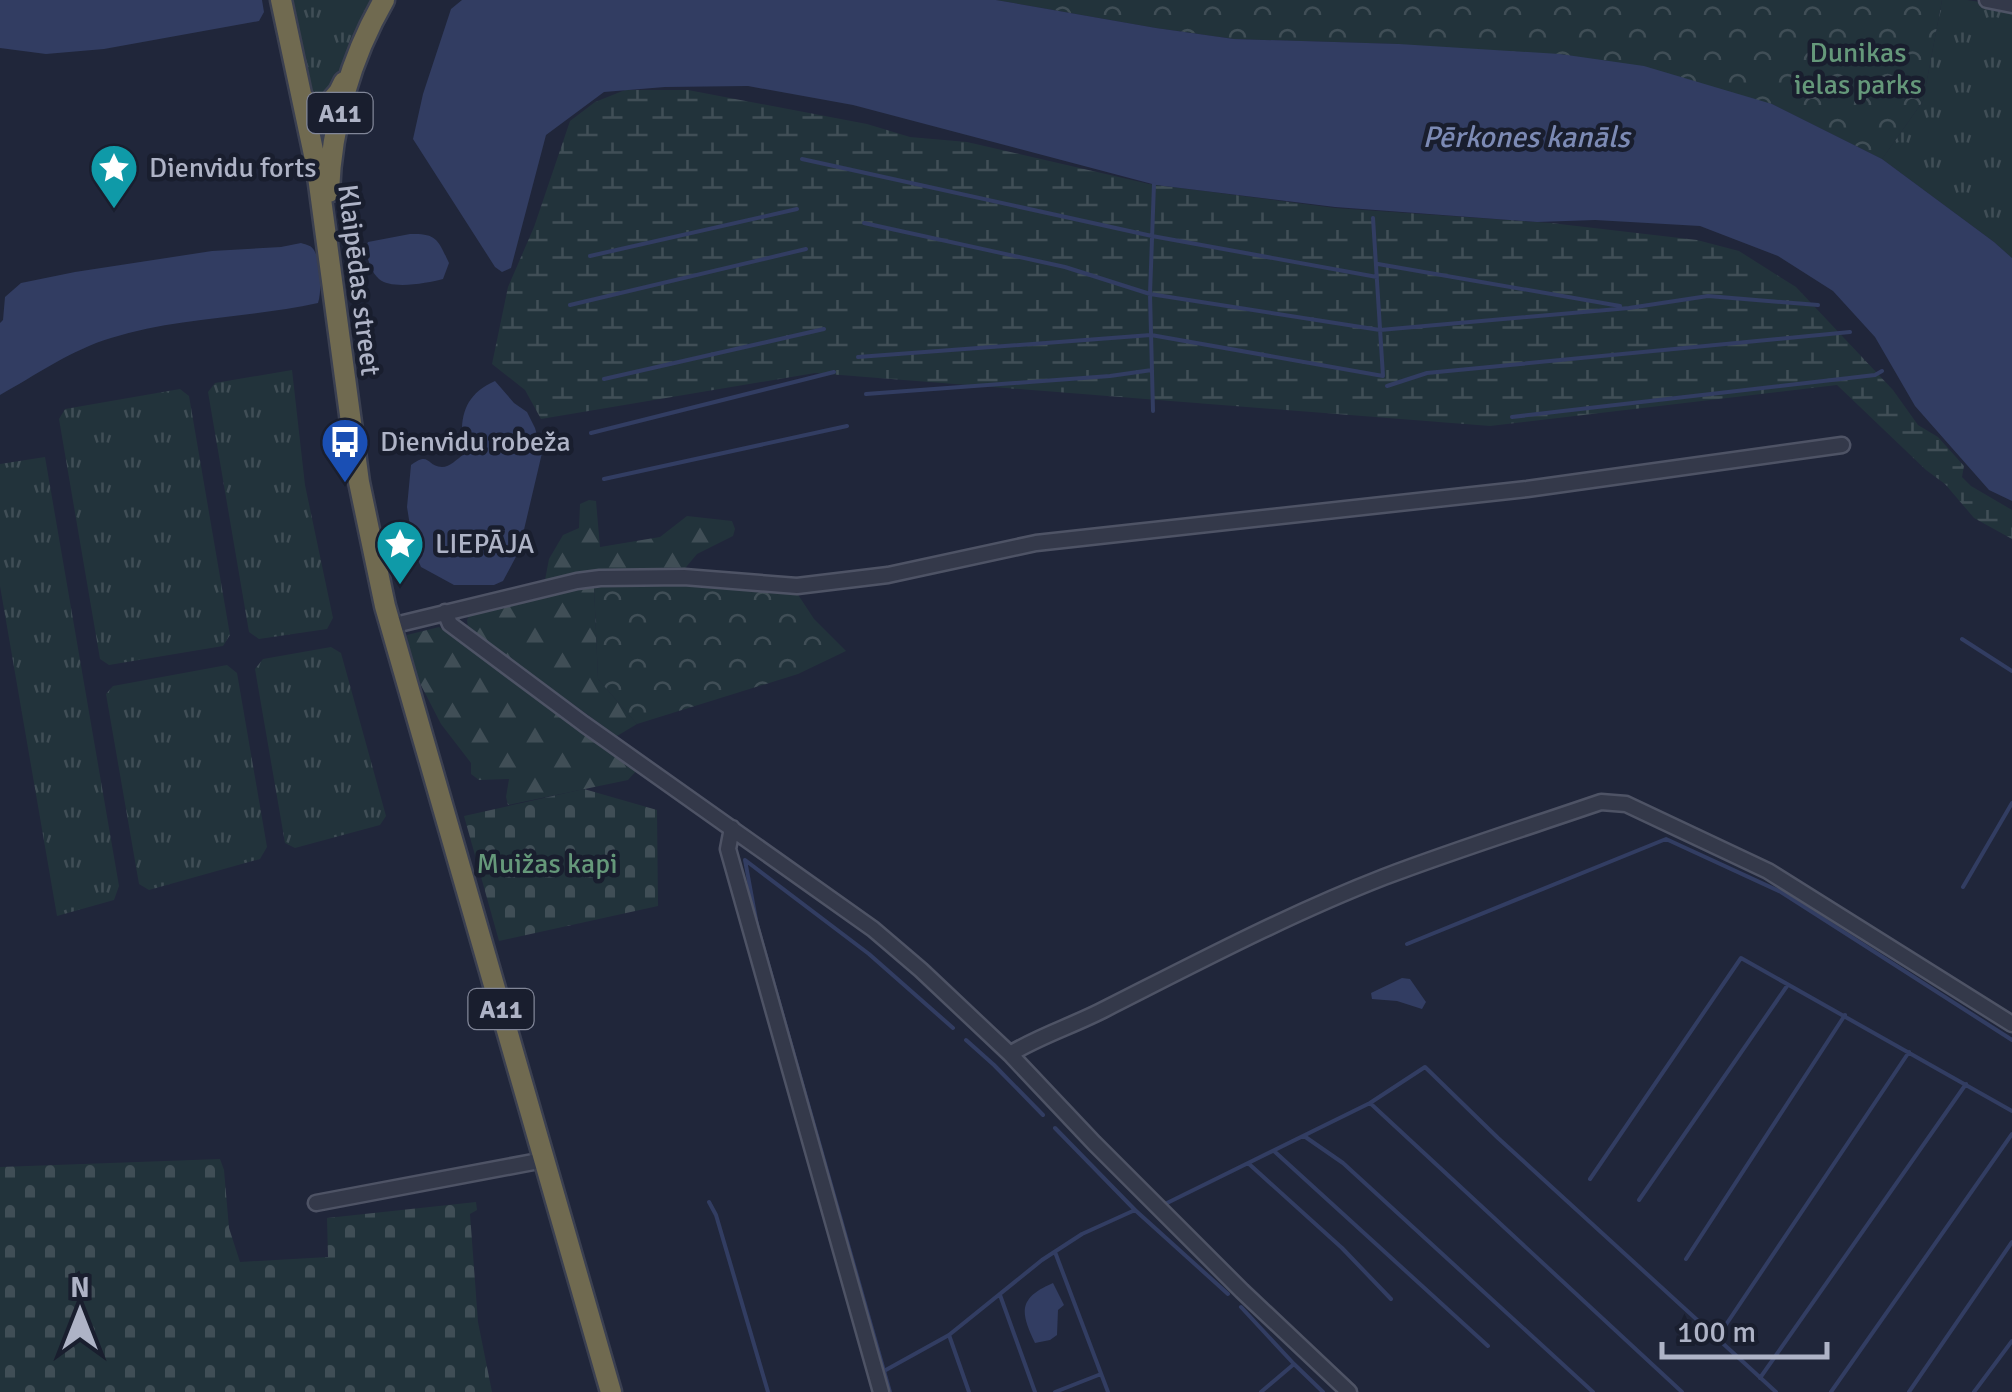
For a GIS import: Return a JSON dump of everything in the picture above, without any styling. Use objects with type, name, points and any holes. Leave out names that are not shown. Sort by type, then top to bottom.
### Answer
[{"type":"highway","name":"Klaipēdas street","points":[[281,0],[327,234],[359,482],[390,626]]},
{"type":"highway","name":"A11","points":[[327,234],[332,152],[354,63],[384,0]]},
{"type":"highway","points":[[302,97],[310,105],[327,106],[354,63]]},
{"type":"highway","name":"A11","points":[[390,626],[611,1392]]},
{"type":"street","points":[[1987,0],[2012,5]]},
{"type":"street","points":[[390,626],[600,578],[684,577],[797,586],[816,584],[888,575],[1036,543],[1527,489],[1842,446]]},
{"type":"street","points":[[445,612],[450,624],[584,724],[874,929],[1010,1054],[1107,1156],[1348,1392]]},
{"type":"street","points":[[1010,1054],[1250,937],[1382,878],[1601,802],[1626,804],[1768,871],[2012,1024]]},
{"type":"street","points":[[732,828],[728,848],[881,1392]]},
{"type":"street","points":[[316,1202],[544,1160]]},
{"type":"green space","points":[[288,0],[376,0],[326,97],[310,95]]},
{"type":"green space","name":"Dunikas ielas parks","points":[[996,0],[1942,0],[1923,101],[1882,159],[1772,104],[1399,44],[1234,39]]},
{"type":"green space","points":[[1942,0],[2012,7],[2012,258],[1882,159],[1923,101]]},
{"type":"green space","points":[[625,90],[688,90],[867,124],[910,137],[967,142],[1149,184],[1335,208],[1551,223],[1697,240],[1739,251],[1796,287],[1893,390],[1918,425],[1938,437],[1964,466],[1962,477],[2012,510],[2012,539],[1974,518],[1945,484],[1837,385],[1490,426],[815,373],[541,419],[525,390],[492,364],[508,287],[534,227],[570,121],[595,102]]},
{"type":"green space","points":[[292,370],[305,485],[333,618],[327,629],[259,639],[249,632],[208,392],[215,383]]},
{"type":"green space","points":[[180,389],[189,396],[230,635],[223,646],[109,665],[100,659],[59,419],[65,409]]},
{"type":"green space","points":[[45,457],[119,886],[114,900],[57,916],[0,586],[0,464]]},
{"type":"green space","points":[[596,501],[600,547],[660,537],[687,516],[732,521],[735,529],[733,536],[697,554],[682,572],[577,575],[545,580],[549,559],[563,535],[579,528],[580,504]]},
{"type":"green space","points":[[684,583],[795,590],[814,619],[846,651],[798,674],[637,724],[598,679],[594,585]]},
{"type":"green space","points":[[594,585],[598,679],[637,724],[617,736],[468,628],[472,610]]},
{"type":"green space","points":[[439,627],[637,770],[628,780],[508,805],[509,779],[479,780],[471,774],[471,763],[441,724],[410,664],[407,635]]},
{"type":"green space","points":[[331,647],[341,653],[386,816],[380,825],[295,848],[285,843],[255,669],[263,659]]},
{"type":"green space","points":[[227,665],[237,673],[267,847],[260,859],[149,890],[139,884],[106,694],[113,686]]},
{"type":"green space","name":"Muižas kapi","points":[[584,789],[657,810],[658,906],[499,941],[464,816]]},
{"type":"green space","points":[[220,1159],[229,1228],[240,1262],[328,1257],[327,1218],[476,1202],[477,1210],[470,1214],[478,1322],[492,1392],[0,1392],[0,1167]]},
{"type":"water","points":[[0,0],[262,0],[264,12],[259,21],[104,49],[46,54],[0,48]]},
{"type":"water","name":"Pērkones kanāls","points":[[462,0],[996,0],[1234,39],[1560,54],[1644,66],[1772,104],[1882,159],[2012,258],[2012,501],[1989,490],[1915,406],[1875,337],[1833,291],[1778,256],[1700,226],[1595,220],[1537,222],[1335,207],[1156,185],[853,105],[748,86],[665,87],[604,92],[546,135],[511,268],[502,272],[495,267],[413,139],[423,94],[451,9]]},
{"type":"water","points":[[426,235],[439,243],[449,263],[443,279],[401,285],[376,276],[365,249],[368,242]]},
{"type":"water","points":[[301,243],[312,248],[317,257],[318,303],[162,326],[111,338],[68,356],[0,395],[0,323],[5,297],[21,283],[212,251]]},
{"type":"water","points":[[495,381],[527,412],[542,453],[519,551],[503,581],[494,585],[454,585],[421,567],[414,551],[407,507],[411,465],[425,459],[445,467],[464,454],[465,411],[475,394]]},
{"type":"water","points":[[1402,978],[1410,979],[1426,1002],[1422,1009],[1372,999],[1371,993]]},
{"type":"water","points":[[1053,1283],[1064,1305],[1058,1310],[1057,1335],[1035,1343],[1025,1307],[1033,1294]]},
{"type":"waterway","points":[[802,159],[1152,236],[1377,277]]},
{"type":"waterway","points":[[1153,411],[1150,294],[1154,184]]},
{"type":"waterway","points":[[590,256],[797,209]]},
{"type":"waterway","points":[[858,357],[1151,335],[1383,376],[1373,218]]},
{"type":"waterway","points":[[864,223],[1065,267],[1150,294],[1380,330],[1629,308],[1708,296],[1818,305]]},
{"type":"waterway","points":[[570,305],[806,249]]},
{"type":"waterway","points":[[1378,264],[1620,306]]},
{"type":"waterway","points":[[604,379],[824,329]]},
{"type":"waterway","points":[[1387,386],[1427,373],[1850,332]]},
{"type":"waterway","points":[[866,394],[1152,370]]},
{"type":"waterway","points":[[1512,417],[1875,375],[1882,371]]},
{"type":"waterway","points":[[591,433],[834,372]]},
{"type":"waterway","points":[[604,479],[847,426]]},
{"type":"waterway","points":[[1962,639],[2012,671]]},
{"type":"waterway","points":[[1963,887],[2012,803]]},
{"type":"waterway","points":[[1407,944],[1666,839],[1781,892],[2012,1040]]},
{"type":"waterway","points":[[890,1392],[757,925],[745,860],[869,954],[953,1028]]},
{"type":"waterway","points":[[1590,1179],[1741,958],[2012,1111]]},
{"type":"waterway","points":[[1639,1200],[1787,986]]},
{"type":"waterway","points":[[1686,1259],[1845,1015]]},
{"type":"waterway","points":[[966,1040],[1043,1115]]},
{"type":"waterway","points":[[1717,1338],[1909,1052]]},
{"type":"waterway","points":[[1163,1205],[1370,1103],[1425,1067],[1776,1392]]},
{"type":"waterway","points":[[1760,1378],[1966,1084]]},
{"type":"waterway","points":[[1370,1103],[1682,1392]]},
{"type":"waterway","points":[[1055,1128],[1135,1210]]},
{"type":"waterway","points":[[1831,1392],[2012,1134]]},
{"type":"waterway","points":[[1304,1136],[1343,1163],[1593,1392]]},
{"type":"waterway","points":[[1274,1151],[1488,1346]]},
{"type":"waterway","points":[[1248,1163],[1342,1248],[1391,1299]]},
{"type":"waterway","points":[[709,1202],[768,1392]]},
{"type":"waterway","points":[[884,1371],[949,1335],[1042,1260],[1082,1234],[1135,1210],[1228,1294]]},
{"type":"waterway","points":[[1909,1392],[2012,1242]]},
{"type":"waterway","points":[[1055,1252],[1108,1392]]},
{"type":"waterway","points":[[1000,1295],[1035,1392]]},
{"type":"waterway","points":[[1241,1307],[1323,1392]]},
{"type":"waterway","points":[[949,1335],[969,1392]]},
{"type":"waterway","points":[[1974,1392],[2012,1341]]},
{"type":"waterway","points":[[1261,1392],[1294,1364]]},
{"type":"waterway","points":[[1055,1392],[1101,1374]]},
{"type":"place","name":"Dienvidu forts","points":[[114,210]]},
{"type":"place","name":"Dienvidu robeža","points":[[345,484]]},
{"type":"place","name":"LIEPĀJA","points":[[400,586]]}]
